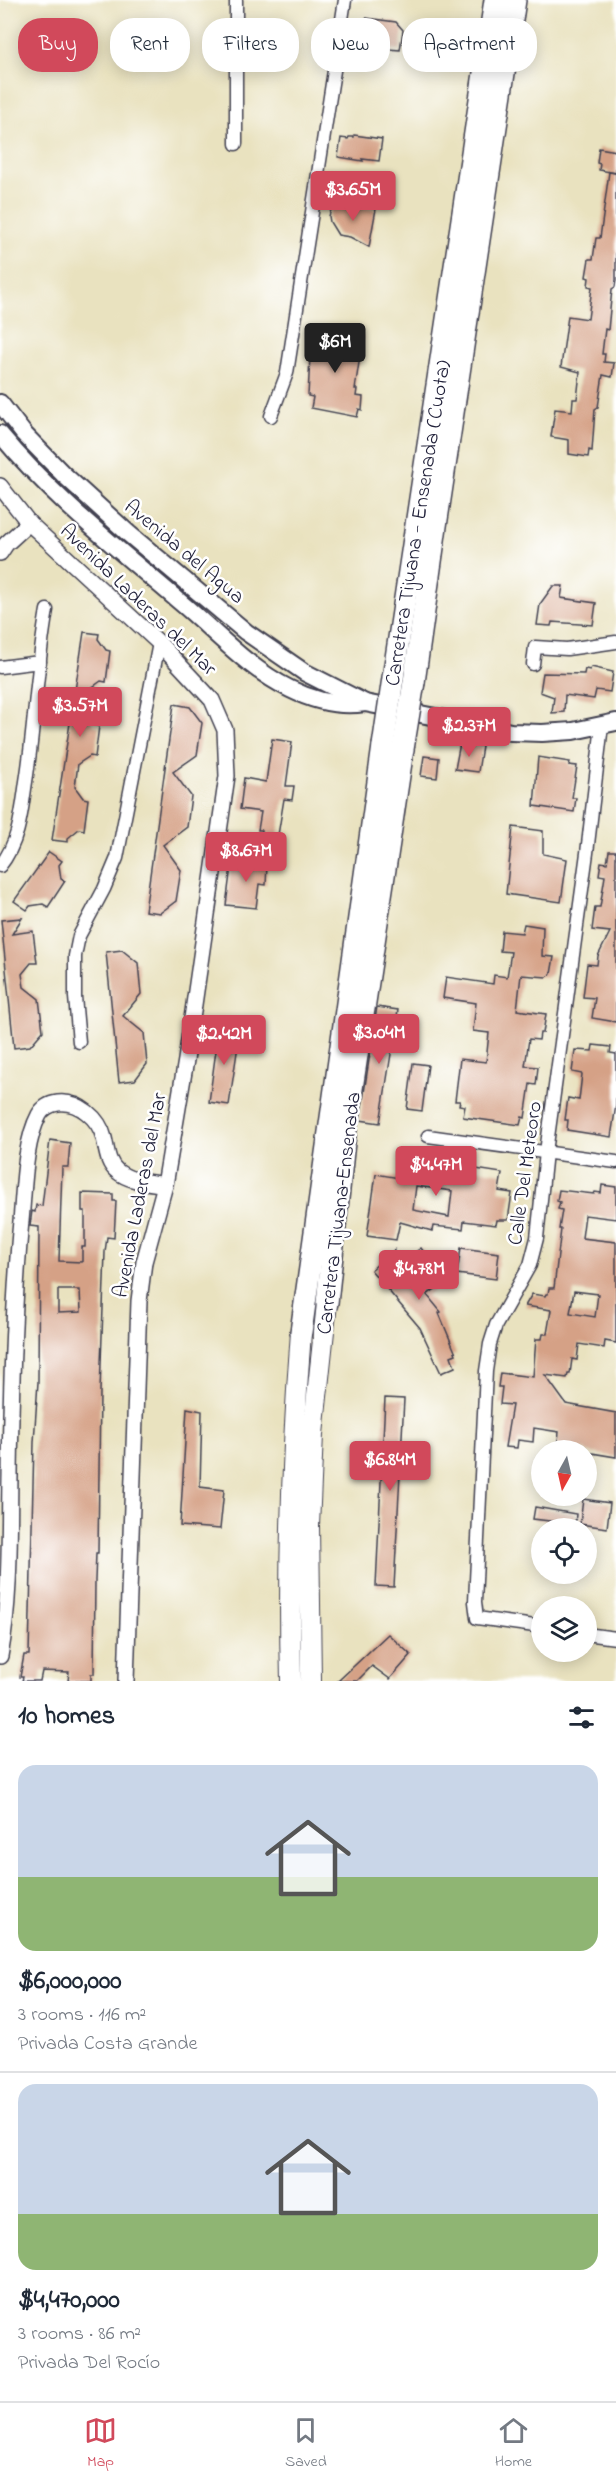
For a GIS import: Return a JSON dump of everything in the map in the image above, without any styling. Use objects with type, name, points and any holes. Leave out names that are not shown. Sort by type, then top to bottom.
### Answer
[{"type":"highway","name":"Carretera Tijuana - Ensenada (Cuota)","points":[[301,1332],[393,747],[393,678],[495,0]]},
{"type":"highway","name":"Carretera Tijuana - Ensenada (Cuota)","points":[[393,747],[414,682],[437,514],[515,0]]},
{"type":"highway","name":"Carretera Tijuana–Ensenada","points":[[311,1681],[309,1515],[313,1434],[344,1142],[393,747]]},
{"type":"highway","name":"Carretera Tijuana–Ensenada","points":[[291,1681],[290,1517],[301,1332]]},
{"type":"main road","name":"Avenida del Agua","points":[[0,403],[24,434],[63,474],[129,534],[246,632],[295,667],[365,703],[511,732],[563,732],[609,724]]},
{"type":"main road","name":"Avenida del Agua","points":[[0,434],[50,490],[182,603],[241,657],[273,680],[306,697],[344,706],[365,703]]},
{"type":"street","points":[[236,0],[236,144]]},
{"type":"street","points":[[271,416],[287,373],[345,0]]},
{"type":"street","name":"Avenida Laderas del Mar","points":[[0,486],[29,523],[159,643],[212,700],[220,715],[227,751],[227,776],[165,1185],[144,1262],[138,1301],[126,1681]]},
{"type":"street","points":[[0,553],[6,544],[29,523]]},
{"type":"street","points":[[0,866],[14,845],[19,826],[47,610]]},
{"type":"street","points":[[533,664],[535,647],[567,650],[616,642]]},
{"type":"street","points":[[80,1042],[75,997],[75,956],[79,936],[104,889],[117,858],[159,643]]},
{"type":"street","points":[[0,667],[40,662]]},
{"type":"street","name":"Calle Del Meteoro","points":[[531,1625],[477,1618],[475,1602],[486,1371],[490,1344],[496,1325],[530,1265],[537,1238],[546,1152],[587,853],[609,724]]},
{"type":"street","points":[[0,1656],[5,1621],[9,1532],[17,1265],[29,1147],[40,1113],[49,1105],[59,1103],[84,1110],[98,1125],[104,1137],[110,1162],[117,1171],[137,1180],[165,1185]]},
{"type":"street","points":[[428,1136],[616,1162]]},
{"type":"street","points":[[597,1635],[616,1638]]},
{"type":"building","points":[[390,21],[396,22],[402,29],[400,50],[390,49]]},
{"type":"building","points":[[354,135],[382,139],[379,161],[338,157],[341,138],[348,139]]},
{"type":"building","points":[[599,148],[616,151],[616,173],[599,170],[600,164],[597,163]]},
{"type":"building","points":[[609,172],[616,173],[616,280],[615,287],[612,289],[608,330],[605,329],[602,354],[605,354],[604,362],[614,363],[612,377],[603,375],[598,407],[595,409],[592,451],[589,450],[588,457],[569,454],[569,440],[551,437],[555,409],[572,411],[573,399],[577,399],[580,372],[561,367],[568,316],[588,319],[592,287],[588,286],[589,278],[586,277],[589,259],[593,259],[596,238],[600,238]]},
{"type":"building","points":[[346,200],[351,206],[376,209],[369,247],[350,237],[338,235],[330,222],[332,207],[339,201]]},
{"type":"building","points":[[333,332],[335,335],[339,332],[342,337],[348,332],[350,335],[363,336],[355,389],[357,389],[356,396],[363,397],[362,410],[359,409],[357,417],[311,408],[313,397],[308,396],[311,337],[324,340]]},
{"type":"building","points":[[553,586],[563,586],[561,598],[596,603],[593,625],[552,622],[551,626],[537,625],[540,604]]},
{"type":"building","points":[[84,632],[99,634],[98,639],[106,650],[110,651],[106,682],[101,681],[90,689],[86,713],[94,725],[99,726],[95,757],[90,756],[78,764],[75,787],[83,798],[88,799],[84,830],[79,829],[68,838],[68,842],[52,840]]},
{"type":"building","points":[[591,667],[613,672],[610,692],[596,690],[594,699],[565,695],[564,712],[552,713],[554,697],[540,692],[543,673],[584,674],[585,669],[590,670]]},
{"type":"building","points":[[174,704],[190,707],[202,723],[197,755],[173,772],[191,796],[187,827],[163,845],[181,870],[176,901],[160,913],[145,911]]},
{"type":"building","points":[[272,739],[292,742],[286,786],[294,786],[292,800],[284,799],[277,841],[261,839],[262,830],[258,830],[261,812],[240,809],[244,778],[266,782]]},
{"type":"building","points":[[460,743],[482,746],[478,772],[455,769]]},
{"type":"building","points":[[424,756],[439,758],[437,778],[421,776]]},
{"type":"building","points":[[538,757],[570,762],[569,765],[577,766],[572,798],[576,798],[574,812],[534,806]]},
{"type":"building","points":[[513,827],[543,831],[543,854],[567,859],[561,902],[506,894]]},
{"type":"building","points":[[609,851],[616,851],[616,1022],[592,1018],[595,998],[583,997],[587,964],[597,965],[598,956],[610,932],[592,930],[595,907],[600,907],[605,876],[599,875],[601,862],[607,863]]},
{"type":"building","points":[[49,852],[62,861],[59,865],[61,879],[65,881],[48,907],[43,904],[30,906],[27,910],[14,901]]},
{"type":"building","points":[[232,859],[267,864],[266,885],[259,884],[256,908],[226,905]]},
{"type":"building","points":[[22,918],[12,934],[33,931],[37,963],[31,963],[22,974],[24,987],[39,999],[43,1031],[30,1046],[14,1048],[1,920]]},
{"type":"building","points":[[524,924],[543,927],[542,956],[554,957],[551,974],[547,977],[521,975],[517,1010],[546,1014],[543,1033],[540,1033],[539,1040],[529,1039],[525,1066],[538,1067],[536,1085],[530,1084],[525,1118],[522,1117],[520,1125],[463,1117],[465,1106],[459,1105],[460,1101],[455,1101],[460,1059],[486,1062],[489,1033],[473,1031],[476,1003],[443,998],[446,977],[493,984],[494,975],[507,977],[511,952],[500,951],[502,931],[522,933]]},
{"type":"building","points":[[122,950],[138,963],[141,994],[123,1016],[144,1033],[147,1064],[135,1080],[119,1082],[106,952]]},
{"type":"building","points":[[377,1007],[398,1010],[380,1123],[360,1120]]},
{"type":"building","points":[[219,1028],[240,1032],[229,1105],[209,1102]]},
{"type":"building","points":[[593,1045],[611,1047],[610,1053],[616,1054],[616,1105],[611,1137],[567,1130],[568,1120],[565,1120],[568,1098],[579,1100],[582,1074],[572,1072],[575,1050],[592,1051]]},
{"type":"building","points":[[413,1063],[428,1065],[422,1111],[407,1109]]},
{"type":"building","points":[[50,1140],[70,1143],[68,1167],[62,1167],[59,1261],[82,1262],[82,1247],[85,1247],[85,1211],[82,1211],[82,1193],[113,1194],[113,1201],[116,1201],[114,1238],[107,1237],[105,1252],[98,1553],[96,1553],[95,1580],[94,1674],[91,1674],[91,1681],[68,1681],[69,1672],[42,1671],[40,1681],[22,1681],[23,1677],[20,1677],[24,1655],[29,1655],[34,1442],[38,1382],[39,1227],[30,1226],[32,1211],[35,1212],[36,1205],[42,1206]],"holes":[[[58,1290],[80,1290],[81,1312],[58,1313]]]},
{"type":"building","points":[[403,1153],[441,1159],[444,1164],[502,1173],[499,1191],[512,1193],[508,1220],[497,1220],[496,1225],[464,1221],[463,1229],[433,1226],[432,1231],[400,1222],[396,1240],[367,1236],[376,1174],[399,1178]],"holes":[[[416,1186],[452,1191],[449,1217],[413,1210]]]},
{"type":"building","points":[[602,1185],[616,1187],[616,1219],[585,1215],[582,1238],[616,1242],[616,1343],[605,1341],[604,1348],[579,1344],[577,1360],[572,1359],[570,1374],[567,1378],[545,1375],[566,1404],[616,1413],[616,1457],[597,1454],[597,1440],[558,1440],[559,1432],[534,1428],[531,1442],[518,1440],[517,1448],[505,1447],[512,1405],[500,1404],[502,1387],[498,1387],[500,1373],[533,1377],[536,1339],[542,1339],[543,1334],[547,1334],[551,1310],[525,1306],[532,1294],[545,1296],[549,1288],[554,1288],[562,1210],[558,1209],[559,1190],[594,1194],[595,1192],[601,1193]],"holes":[[[574,1291],[598,1294],[595,1317],[570,1313]]]},
{"type":"building","points":[[421,1248],[445,1282],[427,1295],[441,1312],[439,1313],[456,1354],[451,1356],[455,1367],[441,1373],[420,1328],[371,1270],[394,1250],[390,1270]]},
{"type":"building","points":[[461,1248],[499,1253],[496,1279],[457,1274]]},
{"type":"building","points":[[385,1398],[404,1399],[394,1587],[376,1586]]},
{"type":"building","points":[[187,1408],[202,1411],[200,1487],[224,1490],[220,1529],[180,1526]]},
{"type":"building","points":[[597,1501],[610,1503],[607,1528],[597,1527],[597,1518],[581,1518],[582,1506],[597,1506]]},
{"type":"building","points":[[535,1507],[576,1514],[576,1518],[533,1518]]},
{"type":"building","points":[[388,1634],[411,1655],[390,1679],[372,1666],[357,1681],[338,1681]]}]
